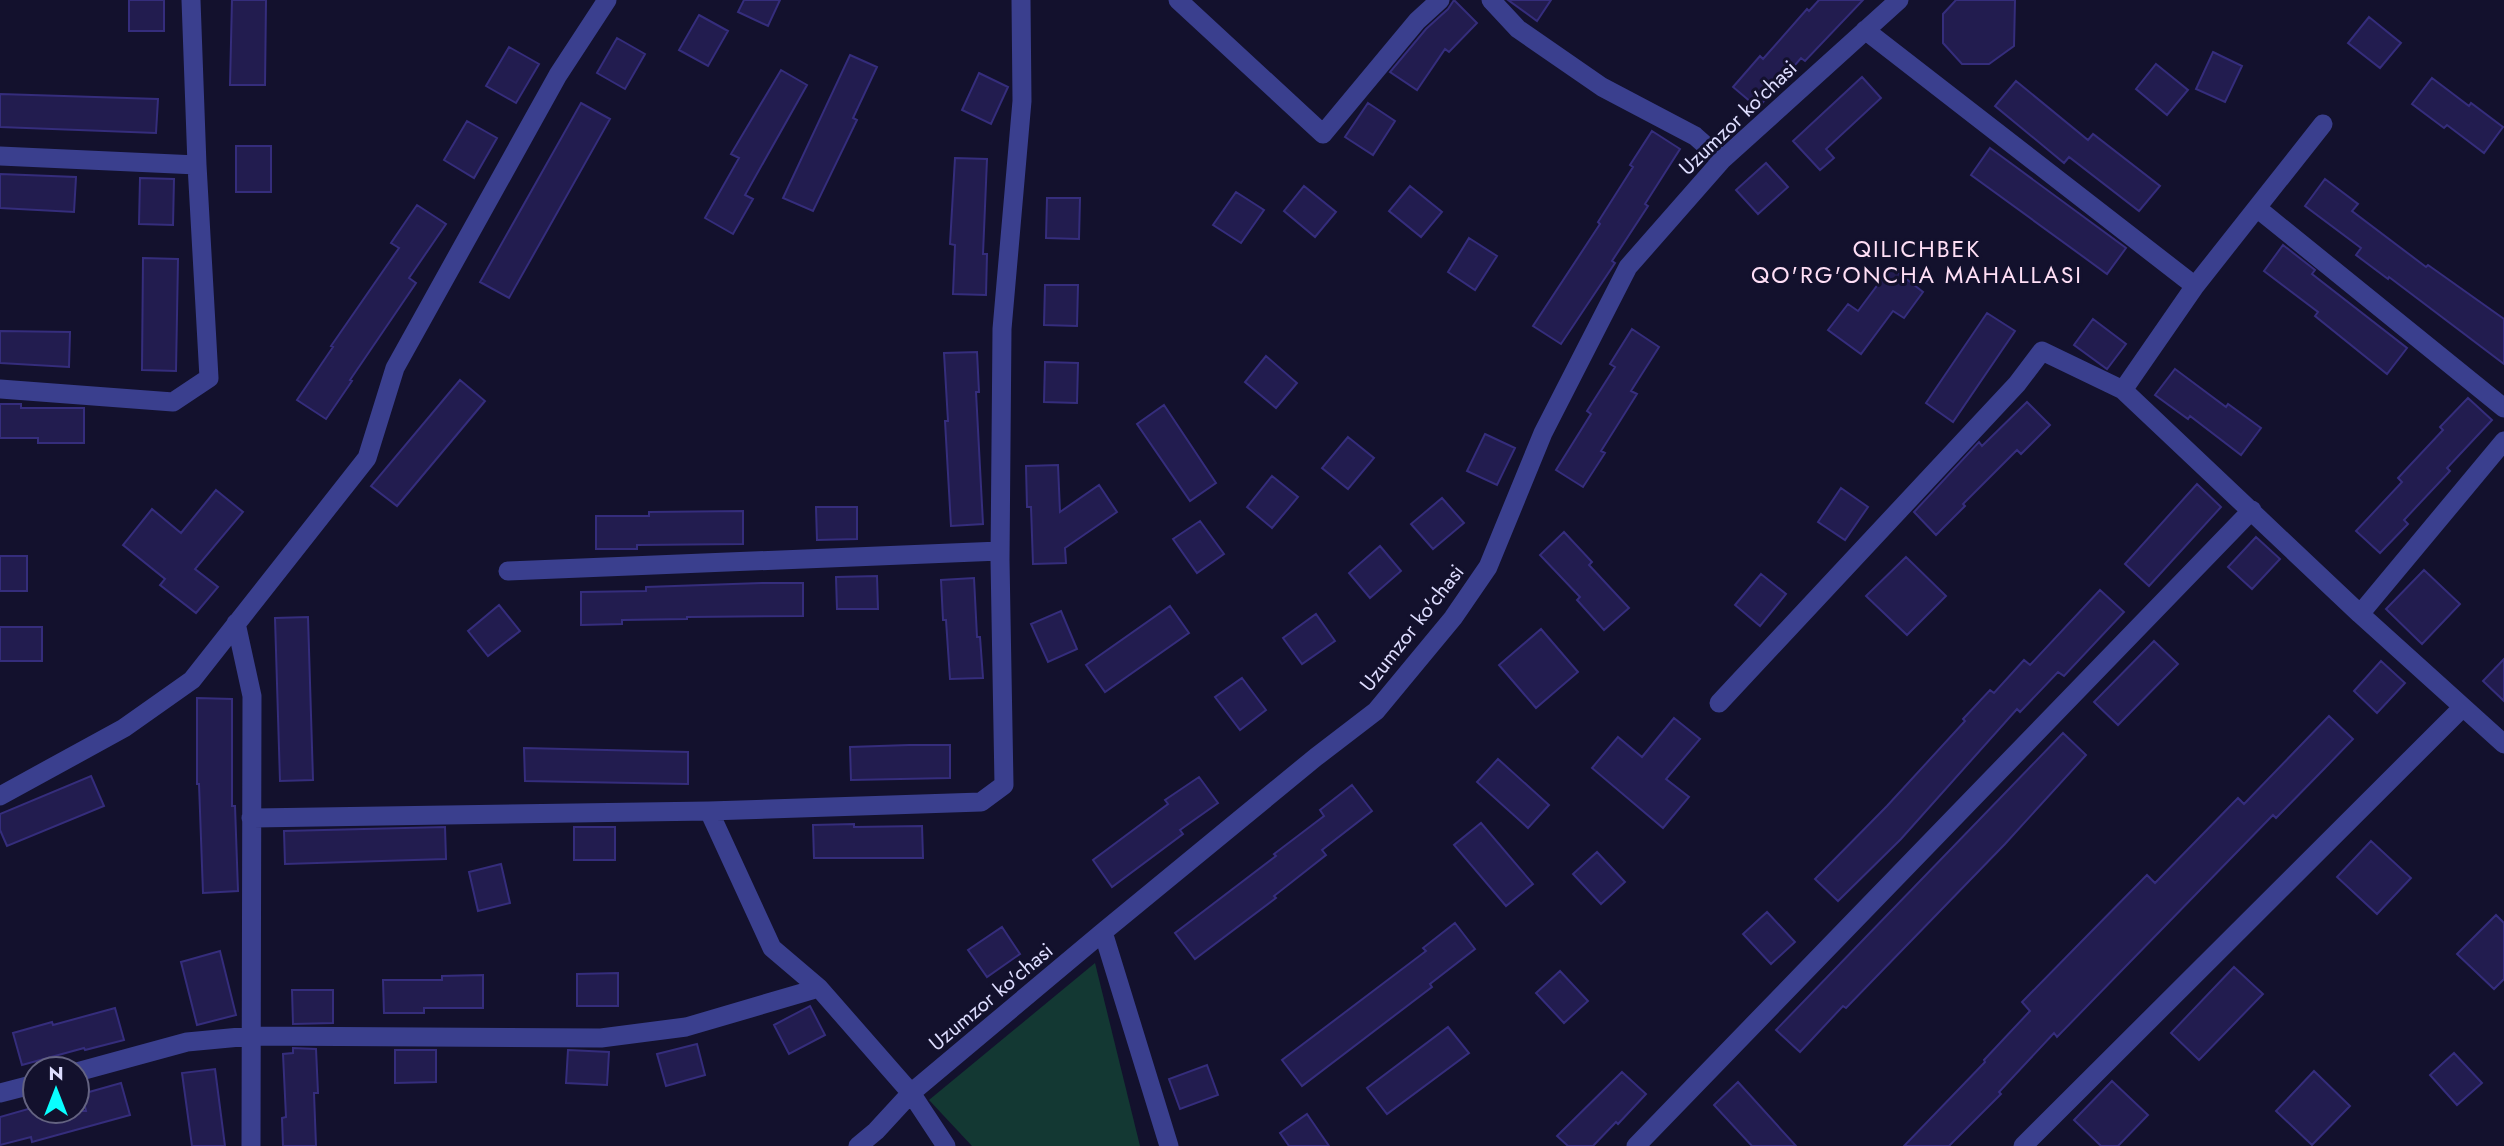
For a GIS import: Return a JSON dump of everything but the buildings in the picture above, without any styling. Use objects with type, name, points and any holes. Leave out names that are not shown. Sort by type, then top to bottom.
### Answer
[{"type":"street","points":[[0,390],[173,402],[209,378],[191,0]]},
{"type":"street","points":[[0,796],[124,728],[192,680],[367,458],[395,368],[558,75],[607,0]]},
{"type":"street","points":[[251,818],[709,811],[981,802],[1004,785],[1000,551],[1002,329],[1022,101],[1021,0]]},
{"type":"street","points":[[1178,0],[1322,134],[1417,21],[1440,0]]},
{"type":"street","points":[[1491,0],[1518,30],[1602,87],[1695,136],[1722,160]]},
{"type":"street","name":"Uzumzor ko'chasi","points":[[858,1146],[876,1131],[911,1093],[1316,757],[1376,711],[1453,618],[1488,566],[1542,433],[1628,267],[1722,160],[1899,0]]},
{"type":"street","points":[[1865,30],[2195,286]]},
{"type":"street","points":[[2123,390],[2195,286],[2323,124]]},
{"type":"street","points":[[0,156],[197,165]]},
{"type":"street","points":[[2257,208],[2504,408]]},
{"type":"street","points":[[1719,703],[2017,384],[2042,351],[2123,390],[2360,614],[2504,744]]},
{"type":"street","points":[[2360,614],[2504,441]]},
{"type":"street","points":[[1636,1146],[2252,510]]},
{"type":"street","points":[[508,571],[1000,551]]},
{"type":"street","points":[[236,622],[252,696],[251,1146]]},
{"type":"street","points":[[2023,1146],[2463,707]]},
{"type":"street","points":[[709,811],[772,948],[819,988],[911,1093],[946,1146]]},
{"type":"street","points":[[1103,932],[1169,1146]]},
{"type":"street","points":[[91,1068],[187,1042],[251,1036],[601,1038],[685,1027],[819,988]]},
{"type":"street","points":[[0,1093],[21,1088]]},
{"type":"green space","points":[[1095,963],[1140,1146],[972,1146],[929,1100]]},
{"type":"district","name":"QILICHBEK QO'RG'ONCHA MAHALLASI","points":[[1917,262]]}]
